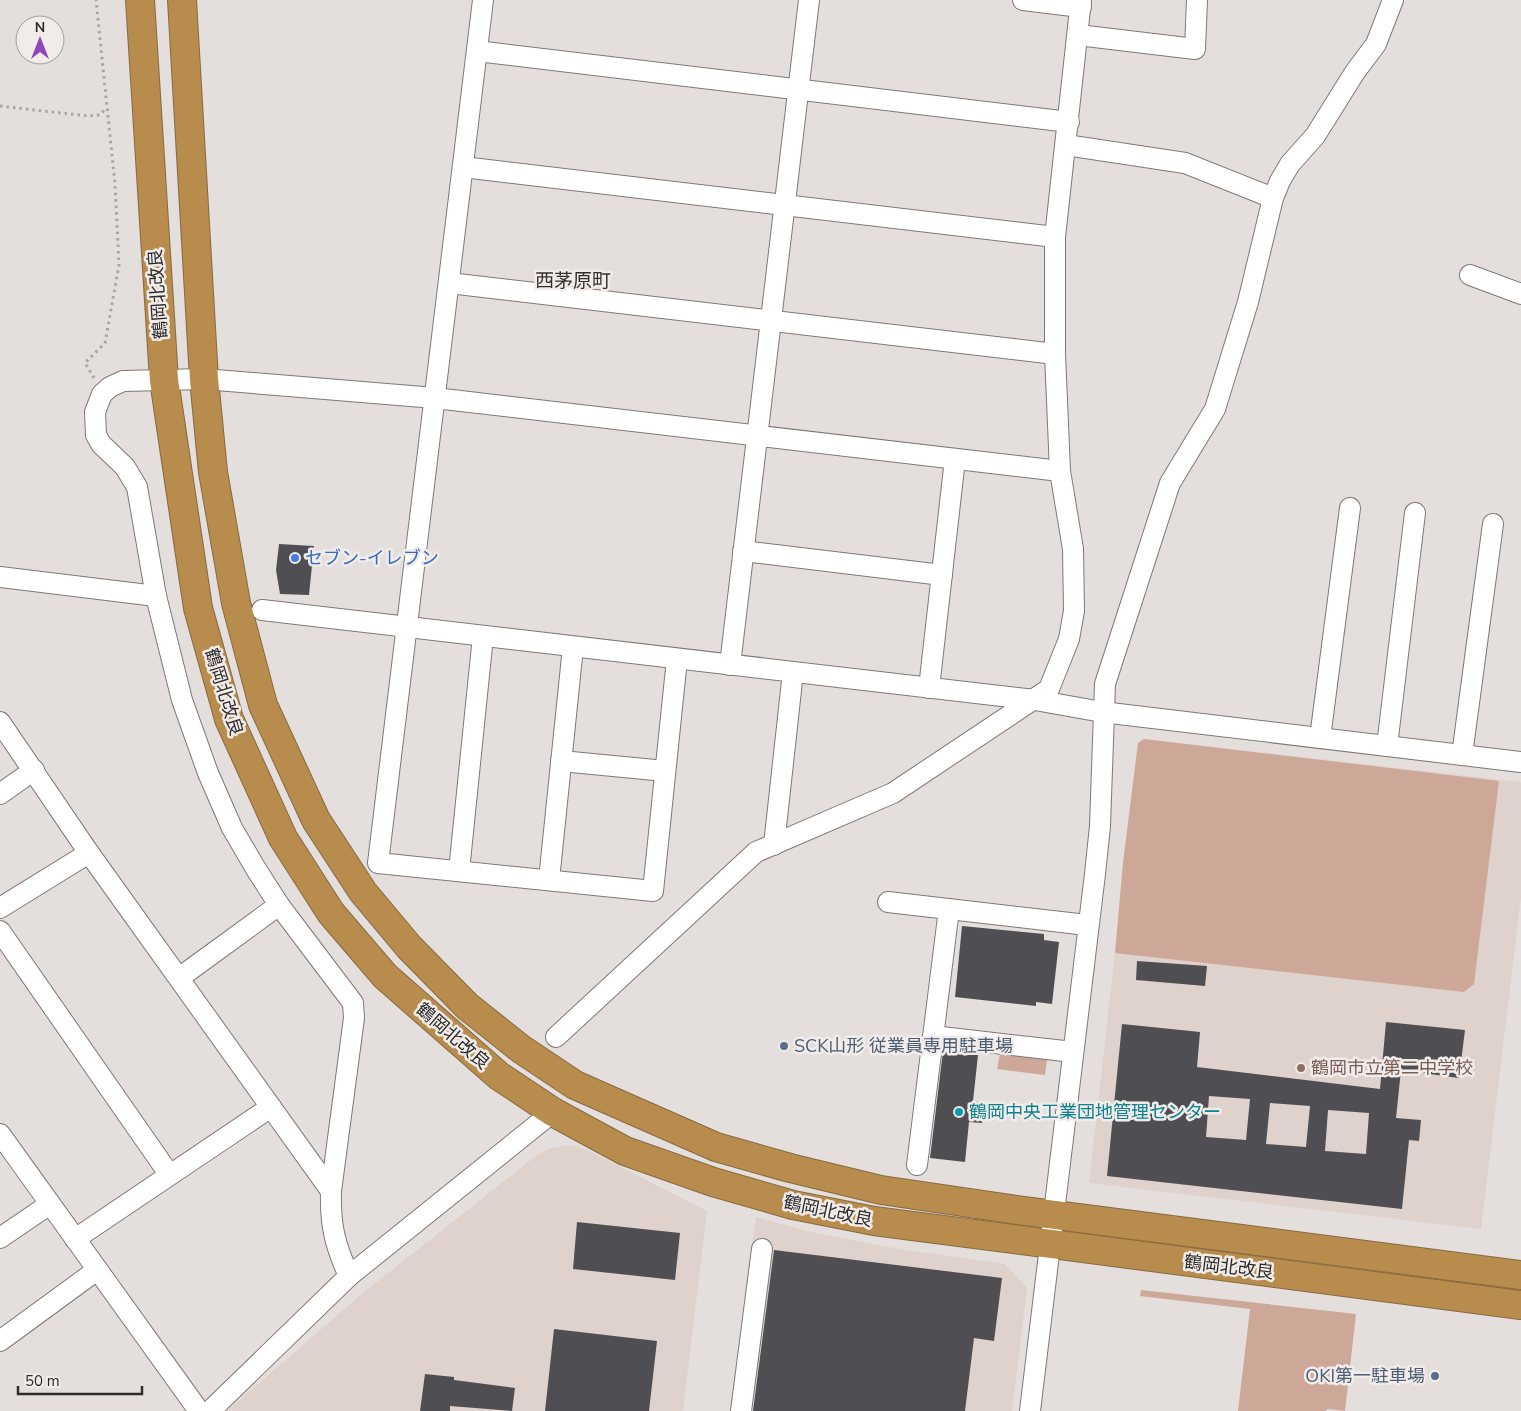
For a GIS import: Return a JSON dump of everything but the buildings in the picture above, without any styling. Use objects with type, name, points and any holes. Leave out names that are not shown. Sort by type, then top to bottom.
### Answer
[{"type":"highway","name":"鶴岡北改良","points":[[140,0],[164,380],[198,608],[229,719],[283,838],[331,913],[385,976],[499,1076],[553,1112],[625,1151],[713,1182],[793,1205],[874,1221],[1521,1305]]},
{"type":"highway","name":"鶴岡北改良","points":[[182,0],[204,379],[212,472],[236,603],[263,705],[316,820],[363,892],[409,947],[467,1006],[522,1049],[574,1085],[716,1147],[790,1168],[881,1190],[1521,1275]]},
{"type":"street","points":[[483,0],[378,863],[653,891],[677,659]]},
{"type":"street","points":[[730,665],[809,0]]},
{"type":"street","points":[[556,1037],[756,852],[893,793],[1049,689],[1069,639],[1074,611],[1073,549],[1060,471],[1055,354],[1055,237],[1081,3],[1023,0]]},
{"type":"street","points":[[1078,35],[1195,49],[1198,0]]},
{"type":"street","points":[[1030,1411],[1100,826],[1102,712],[1105,684],[1170,483],[1215,409],[1248,302],[1273,198],[1290,164],[1315,136],[1355,72],[1376,44],[1393,0]]},
{"type":"street","points":[[477,51],[1068,122]]},
{"type":"street","points":[[1066,145],[1185,163],[1273,198]]},
{"type":"street","points":[[463,167],[1055,237]]},
{"type":"street","points":[[1470,275],[1521,294]]},
{"type":"street","points":[[449,283],[1055,354]]},
{"type":"street","points":[[349,1276],[336,1246],[330,1214],[331,1192],[354,1018],[353,1004],[279,905],[232,828],[208,773],[182,700],[156,596],[137,486],[125,467],[101,444],[96,435],[94,412],[102,394],[123,381],[204,379],[436,398],[1060,471]]},
{"type":"street","points":[[929,688],[956,459]]},
{"type":"street","points":[[1320,738],[1350,508]]},
{"type":"street","points":[[1387,746],[1415,513]]},
{"type":"street","points":[[1462,755],[1493,524]]},
{"type":"street","points":[[743,551],[942,575]]},
{"type":"street","points":[[0,577],[156,596]]},
{"type":"street","points":[[262,610],[1035,700],[1102,712],[1521,762]]},
{"type":"street","points":[[459,871],[483,636]]},
{"type":"street","points":[[549,880],[573,647]]},
{"type":"street","points":[[774,845],[793,672]]},
{"type":"street","points":[[0,722],[89,853],[331,1192]]},
{"type":"street","points":[[561,761],[665,771]]},
{"type":"street","points":[[0,794],[34,770]]},
{"type":"street","points":[[0,908],[89,853]]},
{"type":"street","points":[[888,902],[1087,925]]},
{"type":"street","points":[[178,978],[279,905]]},
{"type":"street","points":[[917,1165],[949,909]]},
{"type":"street","points":[[0,931],[169,1174]]},
{"type":"street","points":[[933,1036],[1073,1052]]},
{"type":"street","points":[[75,1239],[271,1107]]},
{"type":"street","points":[[210,1411],[349,1276],[553,1112]]},
{"type":"street","points":[[0,1136],[199,1411]]},
{"type":"street","points":[[0,1238],[50,1204]]},
{"type":"street","points":[[742,1411],[762,1249]]},
{"type":"street","points":[[0,1341],[97,1270]]},
{"type":"path","points":[[96,0],[115,184],[119,265],[106,343],[85,363],[102,394]]},
{"type":"path","points":[[0,106],[88,116],[100,115],[106,107]]},
{"type":"shaded area","name":"鶴岡市立第二中学校","points":[[1144,739],[1521,782],[1521,897],[1481,1229],[1089,1183],[1115,953],[1123,863],[1138,743]]},
{"type":"shaded area","points":[[1144,739],[1499,781],[1474,984],[1464,992],[1115,953],[1123,863],[1138,743]]},
{"type":"shaded area","points":[[1000,1054],[1047,1059],[1045,1075],[997,1069]]},
{"type":"shaded area","points":[[567,1145],[585,1149],[707,1211],[683,1411],[227,1411],[364,1292],[537,1155],[548,1149]]},
{"type":"shaded area","points":[[756,1217],[811,1232],[899,1249],[1005,1264],[1027,1288],[1012,1411],[732,1411]]},
{"type":"shaded area","points":[[1141,1290],[1356,1314],[1345,1411],[1327,1409],[1326,1411],[1238,1411],[1250,1309],[1140,1296]]},
{"type":"place","name":"セブン-イレブン","points":[[295,558]]},
{"type":"place","name":"SCK山形 従業員専用駐車場","points":[[784,1046]]},
{"type":"place","name":"鶴岡市立第二中学校","points":[[1301,1068]]},
{"type":"place","name":"鶴岡中央工業団地管理センター","points":[[959,1112]]},
{"type":"place","name":"OKI第一駐車場","points":[[1435,1376]]},
{"type":"district","name":"西茅原町","points":[[573,280]]}]
